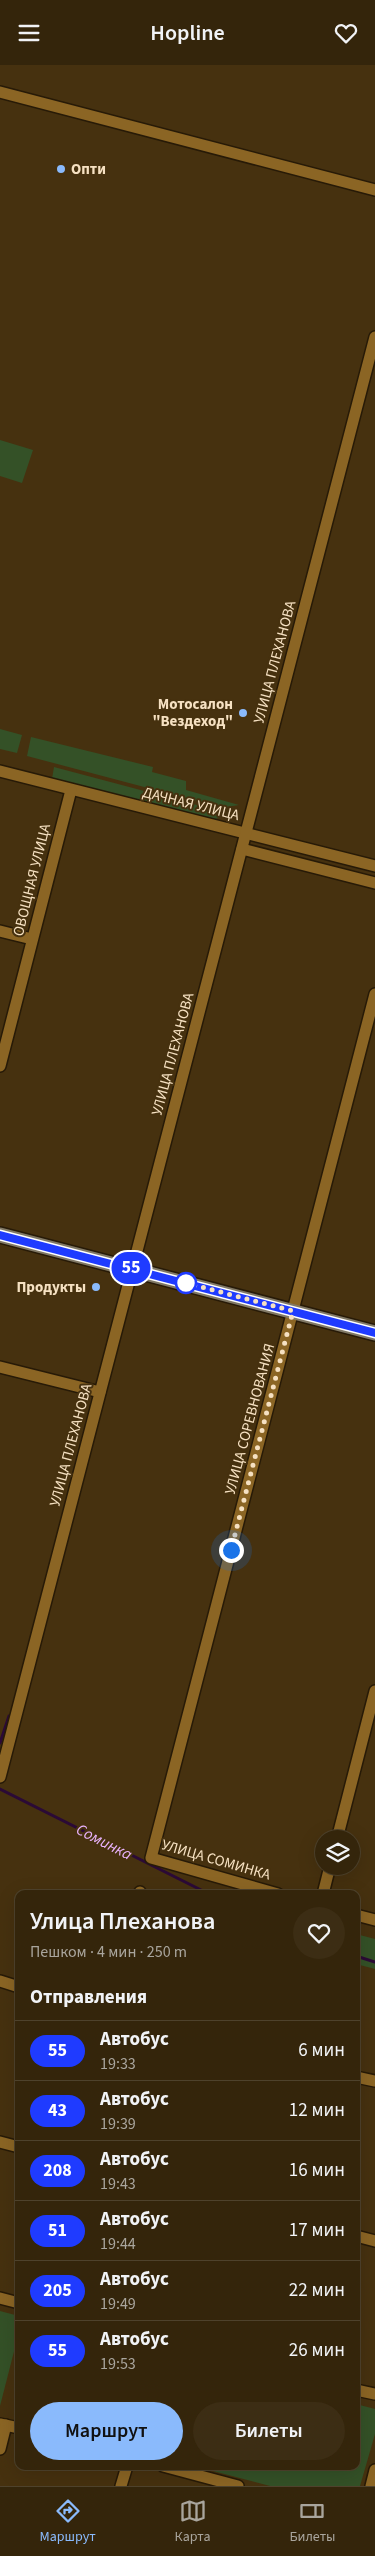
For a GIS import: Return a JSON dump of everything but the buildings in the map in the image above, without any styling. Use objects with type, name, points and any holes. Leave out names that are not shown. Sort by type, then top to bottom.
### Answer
[{"type":"main road","points":[[0,1235],[375,1333]]},
{"type":"street","points":[[0,92],[375,189]]},
{"type":"street","name":"УЛИЦА ПЛЕХАНОВА","points":[[0,1777],[4,1747],[133,1269],[375,337]]},
{"type":"street","name":"ДАЧНАЯ УЛИЦА","points":[[0,771],[375,866]]},
{"type":"street","name":"ОВОЩНАЯ УЛИЦА","points":[[0,1066],[71,789]]},
{"type":"street","points":[[242,849],[375,883]]},
{"type":"street","points":[[0,931],[32,939]]},
{"type":"street","name":"УЛИЦА СОРЕВНОВАНИЯ","points":[[153,1851],[375,994]]},
{"type":"street","points":[[0,1367],[100,1393]]},
{"type":"street","points":[[339,1830],[375,1691]]},
{"type":"street","name":"УЛИЦА СОМИНКА","points":[[153,1851],[151,1858],[264,1890]]},
{"type":"street","points":[[324,1890],[328,1875]]},
{"type":"street","points":[[360,1916],[375,1921]]},
{"type":"street","points":[[0,1981],[15,1986]]},
{"type":"street","points":[[360,2078],[375,2081]]},
{"type":"street","points":[[0,2141],[15,2146]]},
{"type":"street","points":[[360,2237],[375,2241]]},
{"type":"street","points":[[0,2298],[15,2302]]},
{"type":"street","points":[[360,2390],[375,2394]]},
{"type":"street","points":[[0,2449],[3,2424],[15,2428]]},
{"type":"street","points":[[121,2486],[126,2470]]},
{"type":"street","points":[[178,2470],[238,2486]]},
{"type":"street","points":[[371,2486],[375,2470]]},
{"type":"green space","points":[[0,440],[33,450],[22,483],[0,476]]},
{"type":"green space","points":[[0,729],[22,735],[17,753],[0,749]]},
{"type":"green space","points":[[31,737],[153,767],[152,772],[186,781],[186,790],[239,805],[216,806],[27,756]]},
{"type":"green space","points":[[54,767],[227,813],[212,821],[52,779]]},
{"type":"green space","points":[[360,1935],[375,1939],[375,1969],[360,1965]]},
{"type":"green space","points":[[0,2311],[15,2315],[15,2348],[0,2406]]},
{"type":"green space","points":[[360,2405],[375,2409],[375,2434],[360,2486],[270,2486],[209,2470],[360,2470]]},
{"type":"waterway","points":[[0,1743],[9,1716]]},
{"type":"waterway","name":"Соминка","points":[[0,1789],[201,1890]]},
{"type":"waterway","name":"Соминка","points":[[360,1957],[375,1962]]},
{"type":"bus line","name":"55","points":[[0,1235],[375,1333]]},
{"type":"place","name":"Опти","points":[[61,169]]},
{"type":"place","name":"Мотосалон \"Вездеход\"","points":[[243,713]]},
{"type":"place","name":"Продукты","points":[[96,1287]]},
{"type":"route","points":[[186,1283],[293,1311],[231,1550]]}]
